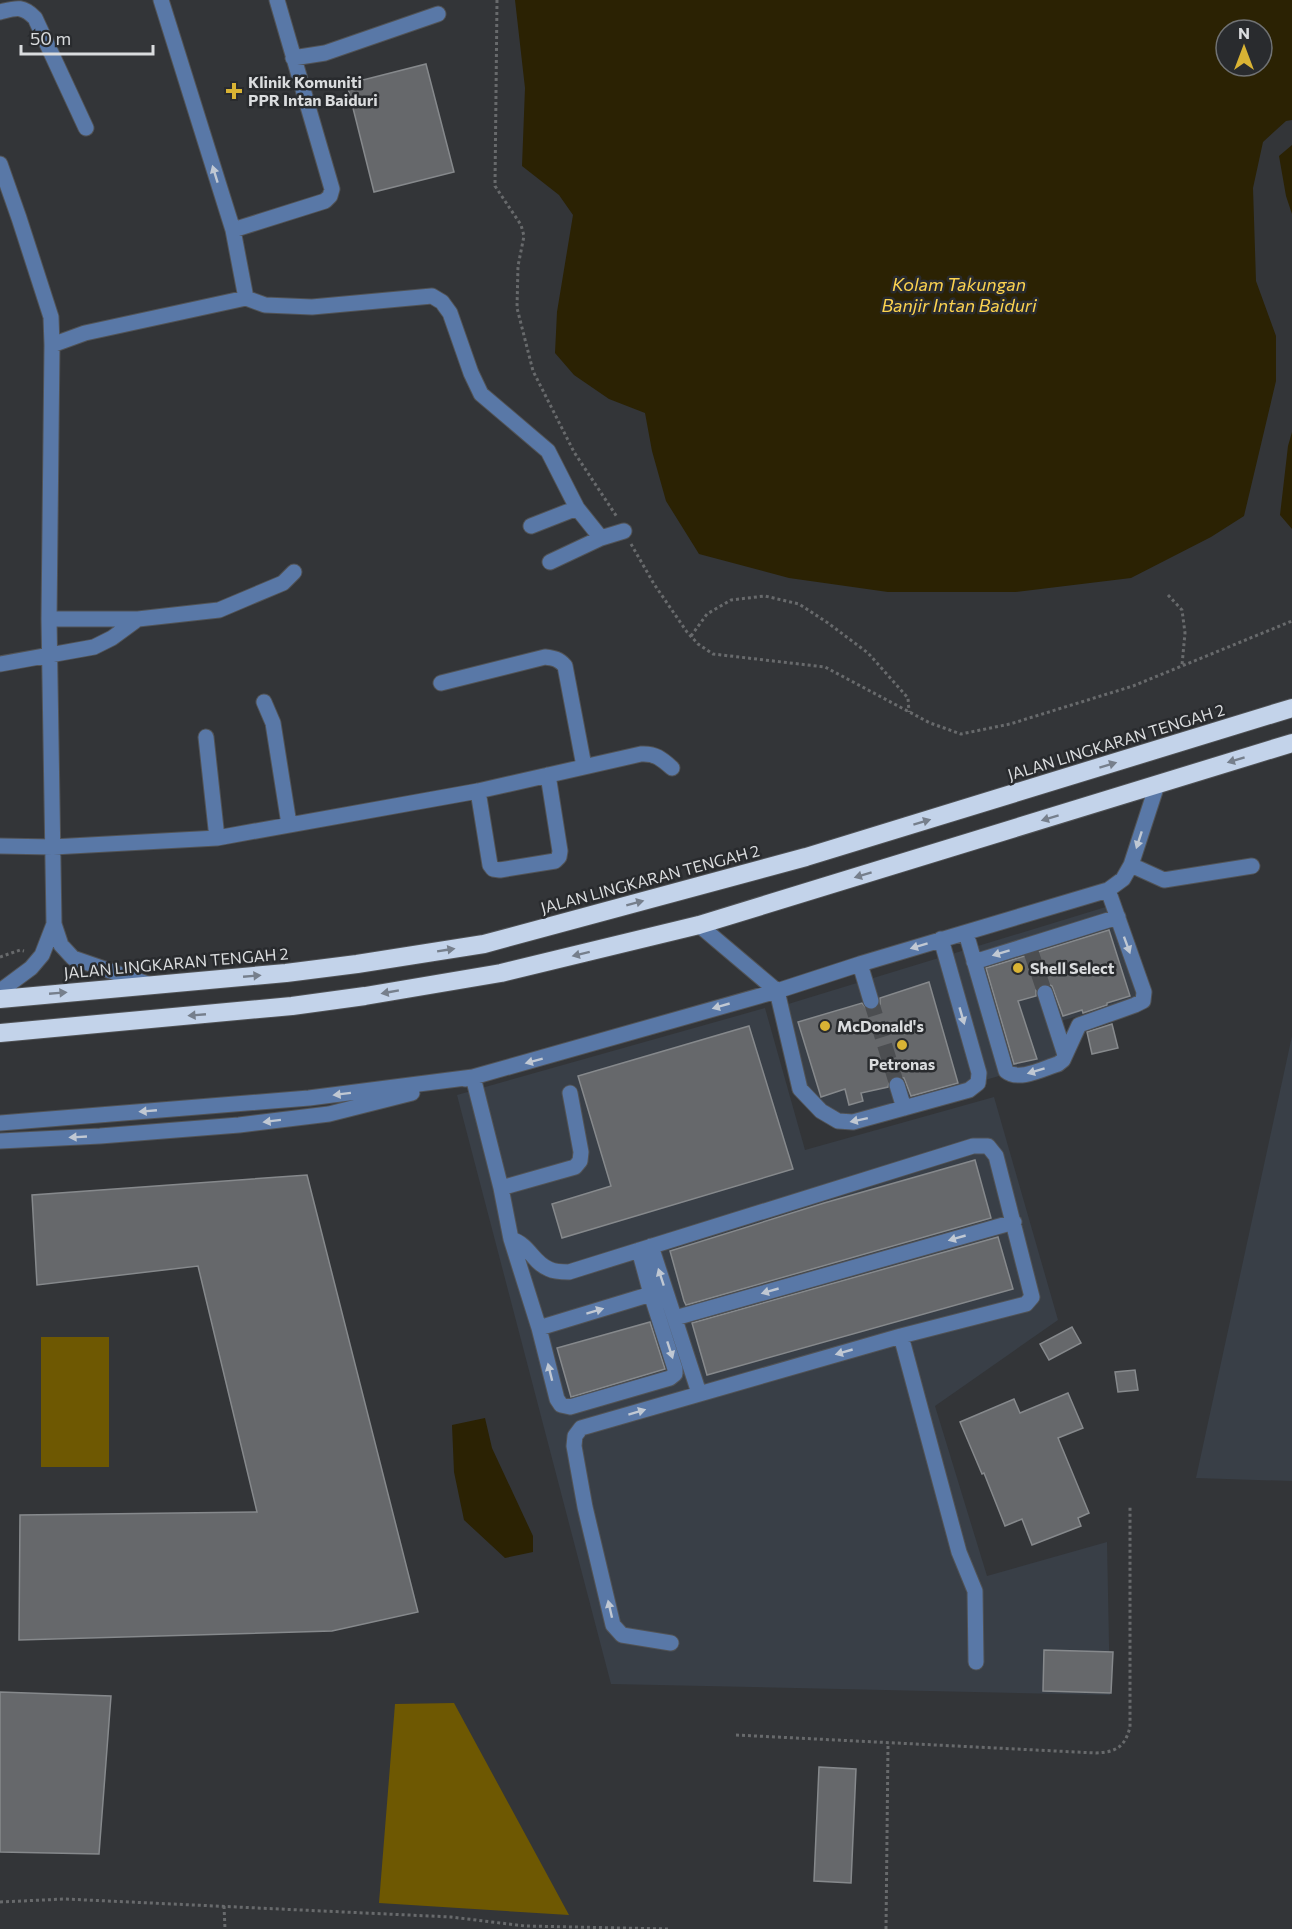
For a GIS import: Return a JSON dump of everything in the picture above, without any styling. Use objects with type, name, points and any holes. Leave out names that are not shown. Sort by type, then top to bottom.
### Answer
[{"type":"highway","name":"JALAN LINGKARAN TENGAH 2","points":[[0,999],[357,964],[484,944],[806,857],[1292,708]]},
{"type":"highway","points":[[0,1033],[292,1006],[501,973],[699,925],[1292,743]]},
{"type":"street","points":[[161,0],[233,230],[246,298]]},
{"type":"street","points":[[233,230],[325,201],[332,189],[277,0]]},
{"type":"street","points":[[0,12],[17,8],[27,10],[35,18],[86,128]]},
{"type":"street","points":[[293,58],[325,53],[438,15]]},
{"type":"street","points":[[0,164],[51,317],[49,619],[54,924],[61,945],[73,958],[151,985]]},
{"type":"street","points":[[52,345],[85,333],[246,298],[265,305],[312,307],[432,296],[442,302],[450,313],[471,373],[481,394],[548,451],[577,508],[601,538]]},
{"type":"street","points":[[531,525],[577,508]]},
{"type":"street","points":[[550,562],[601,538],[624,531]]},
{"type":"street","points":[[49,619],[138,619],[219,610],[283,583],[294,572]]},
{"type":"street","points":[[0,664],[94,647],[112,638],[138,619]]},
{"type":"street","points":[[441,683],[545,657],[560,660],[565,666],[584,766]]},
{"type":"street","points":[[264,702],[273,723],[289,824]]},
{"type":"street","points":[[206,737],[217,838]]},
{"type":"street","points":[[0,846],[52,847],[217,838],[478,791],[650,753],[658,756],[672,768]]},
{"type":"street","points":[[478,791],[490,866],[493,869],[500,870],[555,861],[560,851],[548,775]]},
{"type":"street","points":[[0,1141],[202,1129],[329,1114],[473,1077],[777,991],[941,939],[1108,890],[1123,879],[1131,865],[1157,785]]},
{"type":"street","points":[[1131,865],[1164,880],[1252,866]]},
{"type":"street","points":[[966,933],[1006,1071],[1011,1076],[1019,1076],[1058,1064],[1063,1060],[1079,1024],[1135,1005],[1143,1000],[1144,992],[1108,890]]},
{"type":"street","points":[[974,962],[1029,949],[1118,917]]},
{"type":"street","points":[[0,991],[31,968],[42,955],[54,924]]},
{"type":"street","points":[[699,925],[777,991],[801,1089],[821,1111],[838,1121],[853,1122],[969,1090],[978,1083],[979,1073],[941,939]]},
{"type":"street","points":[[860,964],[871,1000]]},
{"type":"street","points":[[1044,993],[1065,1055]]},
{"type":"street","points":[[0,1123],[309,1098],[473,1077]]},
{"type":"street","points":[[473,1077],[501,1188],[511,1239],[539,1329],[557,1399],[561,1405],[570,1407],[670,1378],[675,1374],[651,1294],[645,1248]]},
{"type":"street","points":[[897,1084],[904,1108]]},
{"type":"street","points":[[501,1188],[575,1167],[580,1161],[581,1152],[570,1093]]},
{"type":"street","points":[[511,1239],[521,1242],[545,1267],[568,1272],[973,1146],[988,1146],[996,1156],[1031,1287],[1032,1297],[1026,1304],[901,1336],[699,1393],[581,1428],[575,1436],[574,1446],[585,1507],[613,1624],[622,1635],[671,1643]]},
{"type":"street","points":[[675,1318],[1014,1222]]},
{"type":"street","points":[[645,1248],[675,1318],[699,1393]]},
{"type":"street","points":[[539,1329],[651,1294]]},
{"type":"street","points":[[901,1336],[959,1552],[975,1592],[976,1662]]},
{"type":"path","points":[[497,0],[495,186],[520,225],[524,236],[518,266],[517,308],[533,371],[574,452],[616,515],[654,584],[698,644],[713,654],[825,667],[930,723],[961,734],[1010,724],[1132,686],[1292,621]]},
{"type":"path","points":[[1168,595],[1182,610],[1185,633],[1182,666]]},
{"type":"path","points":[[691,636],[707,614],[731,600],[765,596],[799,604],[868,653],[908,698],[909,712]]},
{"type":"path","points":[[736,1735],[888,1744],[1111,1752],[1128,1737],[1130,1727],[1130,1507]]},
{"type":"path","points":[[886,1929],[888,1744]]},
{"type":"path","points":[[0,1902],[65,1899],[451,1917],[525,1926],[669,1929]]},
{"type":"path","points":[[224,1906],[225,1929]]},
{"type":"shaded area","points":[[1109,906],[1139,998],[1051,1024],[1058,1059],[895,1106],[840,1117],[824,1108],[805,1087],[785,1005]]},
{"type":"shaded area","points":[[765,1008],[805,1150],[994,1097],[1058,1320],[935,1406],[987,1576],[1107,1542],[1110,1695],[611,1684],[457,1095]]},
{"type":"shaded area","points":[[1292,1036],[1292,1481],[1196,1478]]},
{"type":"shaded area","points":[[41,1337],[109,1337],[109,1467],[41,1467]]},
{"type":"shaded area","points":[[454,1703],[569,1915],[379,1903],[395,1704]]},
{"type":"water","name":"Kolam Takungan Banjir Intan Baiduri","points":[[515,0],[1292,0],[1292,120],[1286,121],[1263,142],[1253,188],[1256,281],[1276,336],[1276,381],[1244,516],[1211,537],[1131,578],[1015,592],[888,592],[789,578],[699,554],[666,501],[652,451],[645,413],[609,399],[574,375],[555,353],[557,312],[573,215],[559,195],[522,166],[525,88]]},
{"type":"water","points":[[1292,145],[1292,214],[1286,196],[1279,156]]},
{"type":"water","points":[[1292,432],[1292,529],[1280,515],[1288,446]]},
{"type":"water","points":[[485,1418],[492,1448],[533,1536],[533,1552],[505,1558],[464,1520],[454,1472],[452,1425]]},
{"type":"building","points":[[426,64],[454,172],[374,192],[347,84]]},
{"type":"building","points":[[1109,930],[1130,996],[1083,1013],[1082,1010],[1063,1016],[1052,986],[1046,983],[1041,984],[1036,990],[1036,996],[1018,1001],[1037,1059],[1014,1064],[986,968]]},
{"type":"building","name":"Petronas","points":[[929,982],[958,1083],[911,1096],[904,1078],[895,1076],[890,1079],[888,1087],[861,1093],[863,1101],[849,1105],[845,1089],[821,1097],[798,1022],[862,1003],[868,1010],[874,1010],[880,1004],[880,998]]},
{"type":"building","points":[[1112,1024],[1118,1048],[1092,1054],[1087,1032]]},
{"type":"building","points":[[749,1026],[793,1169],[562,1238],[552,1204],[611,1186],[578,1076]]},
{"type":"building","points":[[975,1160],[991,1218],[686,1305],[684,1301],[670,1251],[824,1203]]},
{"type":"building","points":[[307,1175],[418,1612],[332,1631],[19,1640],[20,1515],[257,1512],[198,1266],[37,1285],[32,1195]]},
{"type":"building","points":[[998,1237],[1013,1289],[707,1375],[692,1323]]},
{"type":"building","points":[[650,1322],[665,1369],[571,1397],[557,1348]]},
{"type":"building","points":[[1072,1327],[1081,1343],[1049,1360],[1040,1344]]},
{"type":"building","points":[[1135,1370],[1138,1390],[1118,1392],[1115,1372]]},
{"type":"building","points":[[1068,1393],[1083,1428],[1058,1438],[1089,1513],[1078,1518],[1081,1526],[1032,1545],[1022,1519],[1005,1526],[960,1422],[1014,1399],[1020,1413]]},
{"type":"building","points":[[1044,1650],[1113,1652],[1111,1693],[1043,1691]]},
{"type":"building","points":[[0,1692],[111,1696],[99,1854],[0,1852]]},
{"type":"building","points":[[819,1767],[856,1769],[851,1883],[814,1881]]},
{"type":"tunnel","points":[[1031,952],[1045,993]]},
{"type":"tunnel","points":[[871,1001],[897,1085]]},
{"type":"place","name":"Klinik Komuniti PPR Intan Baiduri","points":[[234,91]]},
{"type":"place","name":"Shell Select","points":[[1018,968]]},
{"type":"place","name":"McDonald's","points":[[825,1026]]},
{"type":"place","name":"Petronas","points":[[902,1045]]}]
